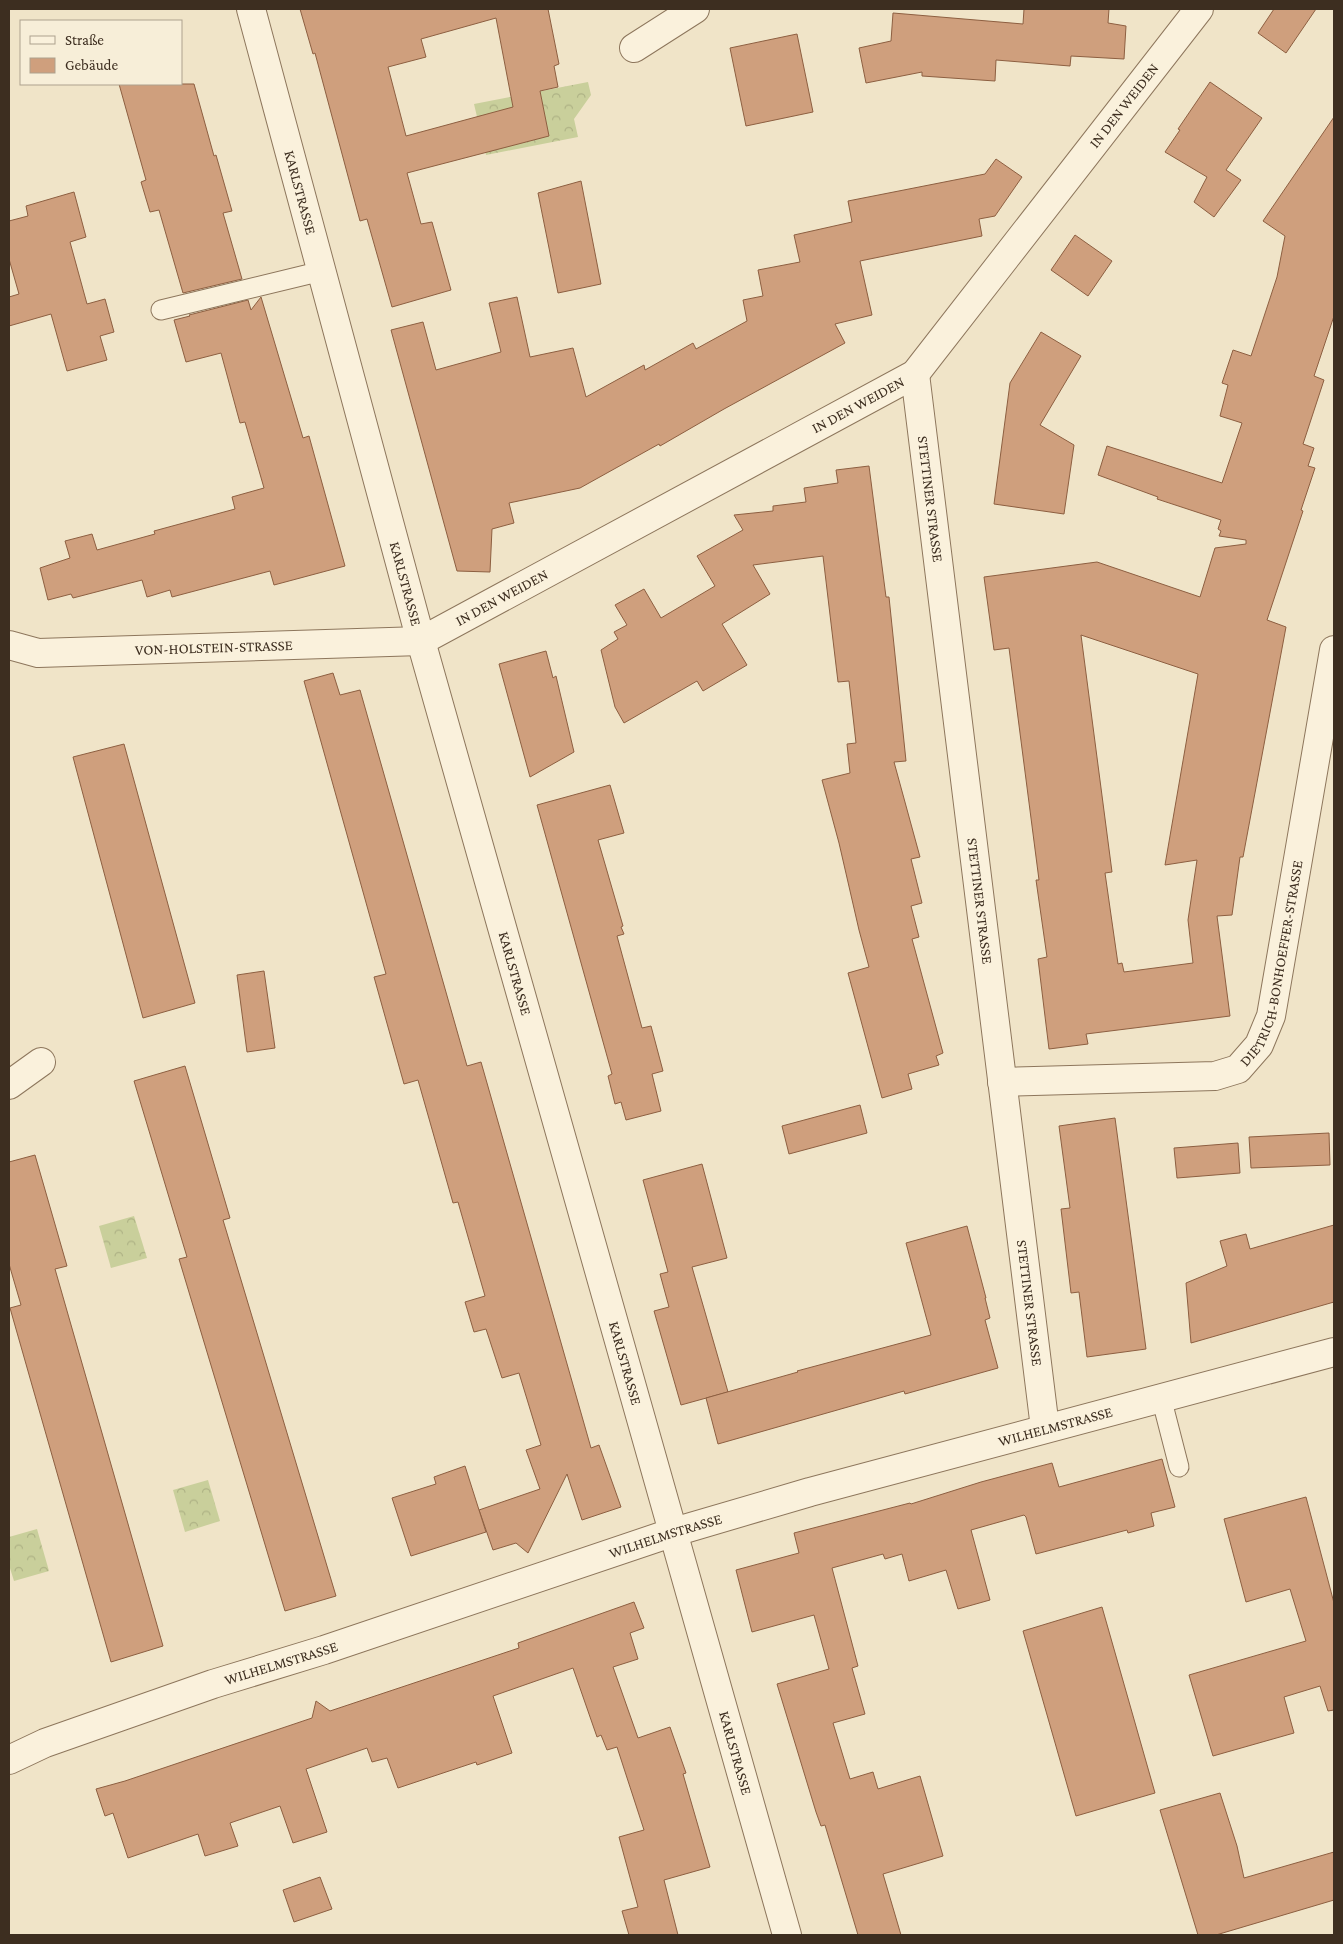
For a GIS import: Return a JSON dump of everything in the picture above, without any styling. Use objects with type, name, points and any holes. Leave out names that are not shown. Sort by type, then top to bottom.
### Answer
[{"type":"street","name":"KARLSTRASSE","points":[[251,9],[421,641],[787,1935]]},
{"type":"street","points":[[634,48],[695,9]]},
{"type":"street","name":"IN DEN WEIDEN","points":[[421,641],[915,374],[1199,9]]},
{"type":"street","name":"STETTINER STRASSE","points":[[915,374],[1045,1428]]},
{"type":"street","name":"VON-HOLSTEIN-STRASSE","points":[[9,646],[38,653],[421,641]]},
{"type":"street","name":"DIETRICH-BONHOEFFER-STRASSE","points":[[1002,1082],[1215,1076],[1238,1069],[1259,1045],[1271,1016],[1334,650]]},
{"type":"street","points":[[9,1085],[41,1062]]},
{"type":"street","name":"WILHELMSTRASSE","points":[[9,1760],[46,1743],[213,1684],[324,1650],[674,1532],[810,1492],[1334,1352]]},
{"type":"lane","points":[[162,310],[322,271]]},
{"type":"lane","points":[[1161,1397],[1179,1467]]},
{"type":"green space","points":[[588,82],[591,95],[574,119],[578,137],[486,155],[474,104]]},
{"type":"green space","points":[[134,1216],[147,1258],[111,1268],[99,1226]]},
{"type":"green space","points":[[208,1480],[220,1521],[185,1532],[173,1490]]},
{"type":"green space","points":[[37,1529],[49,1571],[14,1581],[9,1565],[9,1537]]},
{"type":"building","points":[[300,9],[548,9],[559,64],[554,66],[558,87],[540,91],[549,136],[407,173],[421,224],[432,222],[451,290],[392,307],[367,219],[360,221],[315,53],[313,54]],"holes":[[[496,18],[513,107],[406,136],[388,67],[426,57],[421,39]]]},
{"type":"building","points":[[1024,9],[1109,9],[1108,23],[1126,26],[1124,59],[1071,56],[1070,66],[996,60],[995,81],[922,76],[922,72],[866,83],[859,48],[891,41],[893,13],[1023,24]]},
{"type":"building","points":[[1274,9],[1316,9],[1286,53],[1258,33]]},
{"type":"building","points":[[797,34],[813,112],[746,126],[730,48]]},
{"type":"building","points":[[1210,82],[1262,118],[1226,170],[1241,180],[1214,217],[1194,202],[1207,177],[1165,152],[1180,130],[1178,129]]},
{"type":"building","points":[[194,84],[232,211],[223,213],[242,279],[183,293],[159,210],[150,212],[141,182],[146,180],[119,85]]},
{"type":"building","points":[[1334,117],[1334,316],[1314,376],[1324,380],[1303,444],[1314,448],[1308,466],[1315,468],[1301,510],[1303,511],[1267,620],[1286,627],[1243,857],[1240,857],[1232,915],[1217,916],[1230,1016],[1086,1034],[1088,1044],[1049,1049],[1038,959],[1047,957],[1036,880],[1039,880],[1009,648],[994,650],[984,577],[1097,562],[1200,597],[1215,548],[1246,544],[1246,540],[1219,536],[1221,531],[1218,529],[1221,520],[1157,499],[1158,497],[1098,475],[1107,446],[1222,483],[1242,423],[1220,416],[1228,385],[1222,383],[1233,350],[1251,356],[1277,277],[1285,236],[1263,221]],"holes":[[[1081,635],[1198,674],[1165,865],[1197,860],[1188,920],[1193,963],[1124,972],[1122,963],[1118,964],[1105,873],[1112,872]]]},
{"type":"building","points":[[996,159],[1022,177],[995,216],[979,219],[982,236],[860,261],[872,315],[835,324],[845,343],[660,446],[659,444],[580,488],[509,503],[514,523],[492,529],[490,572],[457,571],[391,330],[423,322],[436,370],[501,352],[489,303],[517,297],[530,357],[573,348],[586,397],[644,365],[645,370],[693,343],[696,349],[747,321],[743,300],[763,296],[758,270],[800,262],[794,235],[852,222],[848,201],[985,174]]},
{"type":"building","points":[[581,181],[601,284],[558,293],[538,193]]},
{"type":"building","points":[[74,192],[86,237],[70,242],[87,304],[105,299],[114,332],[100,336],[107,360],[67,371],[51,314],[9,326],[9,297],[19,294],[9,259],[9,221],[28,216],[26,206]]},
{"type":"building","points":[[1075,235],[1112,261],[1088,296],[1051,270]]},
{"type":"building","points":[[261,297],[303,438],[309,436],[345,566],[274,585],[270,571],[172,597],[170,590],[147,597],[142,580],[73,598],[71,594],[48,600],[40,568],[70,558],[65,541],[92,534],[97,550],[155,534],[154,531],[235,509],[232,497],[264,488],[245,422],[240,423],[221,353],[186,362],[174,320],[248,300],[251,310]]},
{"type":"building","points":[[1041,332],[1081,356],[1040,425],[1074,445],[1064,514],[994,504],[1010,383]]},
{"type":"building","points":[[869,466],[886,597],[889,597],[906,761],[894,762],[920,857],[911,859],[922,903],[911,906],[919,937],[912,939],[943,1053],[936,1056],[939,1065],[908,1074],[912,1089],[882,1098],[848,973],[869,967],[822,780],[850,773],[847,744],[856,743],[849,681],[838,682],[823,556],[753,565],[770,594],[722,624],[747,665],[703,691],[697,681],[624,723],[615,707],[601,650],[618,639],[614,632],[627,625],[615,605],[644,589],[661,618],[715,586],[697,556],[743,530],[734,515],[773,511],[773,506],[806,502],[804,488],[838,483],[836,470]]},
{"type":"building","points":[[546,651],[553,678],[556,676],[574,752],[530,777],[499,664]]},
{"type":"building","points":[[333,673],[340,695],[360,690],[467,1066],[481,1062],[591,1448],[599,1445],[621,1507],[582,1520],[567,1474],[528,1553],[516,1543],[493,1550],[479,1510],[540,1489],[526,1450],[541,1445],[519,1373],[502,1378],[486,1329],[474,1332],[465,1302],[485,1296],[458,1202],[453,1203],[418,1080],[404,1084],[374,977],[386,974],[304,681]]},
{"type":"building","points":[[124,744],[195,1003],[143,1018],[73,757]]},
{"type":"building","points":[[610,785],[624,833],[598,840],[623,926],[621,927],[624,934],[617,936],[642,1028],[651,1026],[663,1071],[652,1074],[661,1111],[626,1120],[621,1102],[615,1104],[608,1076],[612,1074],[537,805]]},
{"type":"building","points":[[264,971],[275,1048],[247,1052],[237,975]]},
{"type":"building","points":[[185,1066],[230,1218],[223,1220],[336,1596],[285,1611],[179,1259],[187,1257],[134,1081]]},
{"type":"building","points":[[860,1105],[867,1133],[789,1154],[782,1126]]},
{"type":"building","points":[[1115,1118],[1146,1349],[1087,1357],[1079,1292],[1071,1293],[1061,1209],[1070,1208],[1059,1126]]},
{"type":"building","points":[[1329,1133],[1330,1165],[1251,1168],[1249,1137]]},
{"type":"building","points":[[1238,1143],[1240,1173],[1177,1178],[1174,1148]]},
{"type":"building","points":[[35,1155],[67,1266],[55,1269],[163,1646],[111,1662],[10,1308],[21,1305],[9,1264],[9,1162]]},
{"type":"building","points":[[702,1164],[727,1258],[692,1267],[728,1392],[681,1405],[654,1311],[669,1307],[660,1274],[668,1272],[643,1180]]},
{"type":"building","points":[[1334,1225],[1334,1302],[1191,1343],[1186,1283],[1227,1266],[1220,1241],[1246,1234],[1250,1249]]},
{"type":"building","points":[[967,1226],[986,1298],[990,1318],[985,1320],[998,1368],[905,1394],[904,1391],[718,1444],[706,1398],[931,1335],[906,1243]]},
{"type":"building","points":[[1162,1459],[1175,1507],[1151,1513],[1154,1526],[1128,1533],[1127,1530],[1036,1554],[1024,1515],[971,1530],[990,1600],[958,1609],[946,1570],[909,1581],[902,1554],[885,1559],[883,1554],[832,1568],[858,1666],[852,1668],[865,1714],[833,1723],[850,1779],[873,1772],[878,1789],[920,1776],[943,1856],[883,1874],[901,1935],[858,1935],[825,1825],[821,1826],[816,1812],[777,1684],[829,1669],[814,1615],[752,1632],[736,1570],[799,1553],[794,1533],[911,1504],[981,1482],[1052,1463],[1059,1487]]},
{"type":"building","points":[[465,1466],[486,1532],[411,1556],[392,1498],[436,1484],[434,1477]]},
{"type":"building","points":[[1306,1497],[1334,1603],[1334,1710],[1328,1711],[1320,1686],[1284,1697],[1294,1733],[1213,1756],[1189,1675],[1306,1641],[1290,1589],[1246,1602],[1224,1519]]},
{"type":"building","points":[[634,1602],[644,1628],[630,1633],[638,1659],[613,1667],[638,1738],[670,1727],[686,1773],[683,1774],[710,1867],[664,1880],[678,1935],[629,1935],[622,1911],[638,1907],[619,1837],[644,1830],[617,1747],[607,1750],[601,1735],[597,1737],[573,1668],[493,1696],[512,1753],[477,1765],[476,1762],[398,1788],[387,1758],[372,1762],[367,1748],[306,1769],[327,1832],[293,1843],[280,1806],[230,1823],[238,1846],[205,1856],[198,1834],[128,1858],[113,1813],[105,1816],[96,1789],[312,1718],[316,1701],[330,1711],[519,1648],[518,1643]]},
{"type":"building","points":[[1102,1607],[1155,1793],[1076,1816],[1023,1631]]},
{"type":"building","points":[[1220,1793],[1237,1846],[1244,1878],[1334,1852],[1334,1900],[1216,1935],[1198,1935],[1160,1810]]},
{"type":"building","points":[[320,1877],[332,1909],[294,1922],[283,1890]]}]
